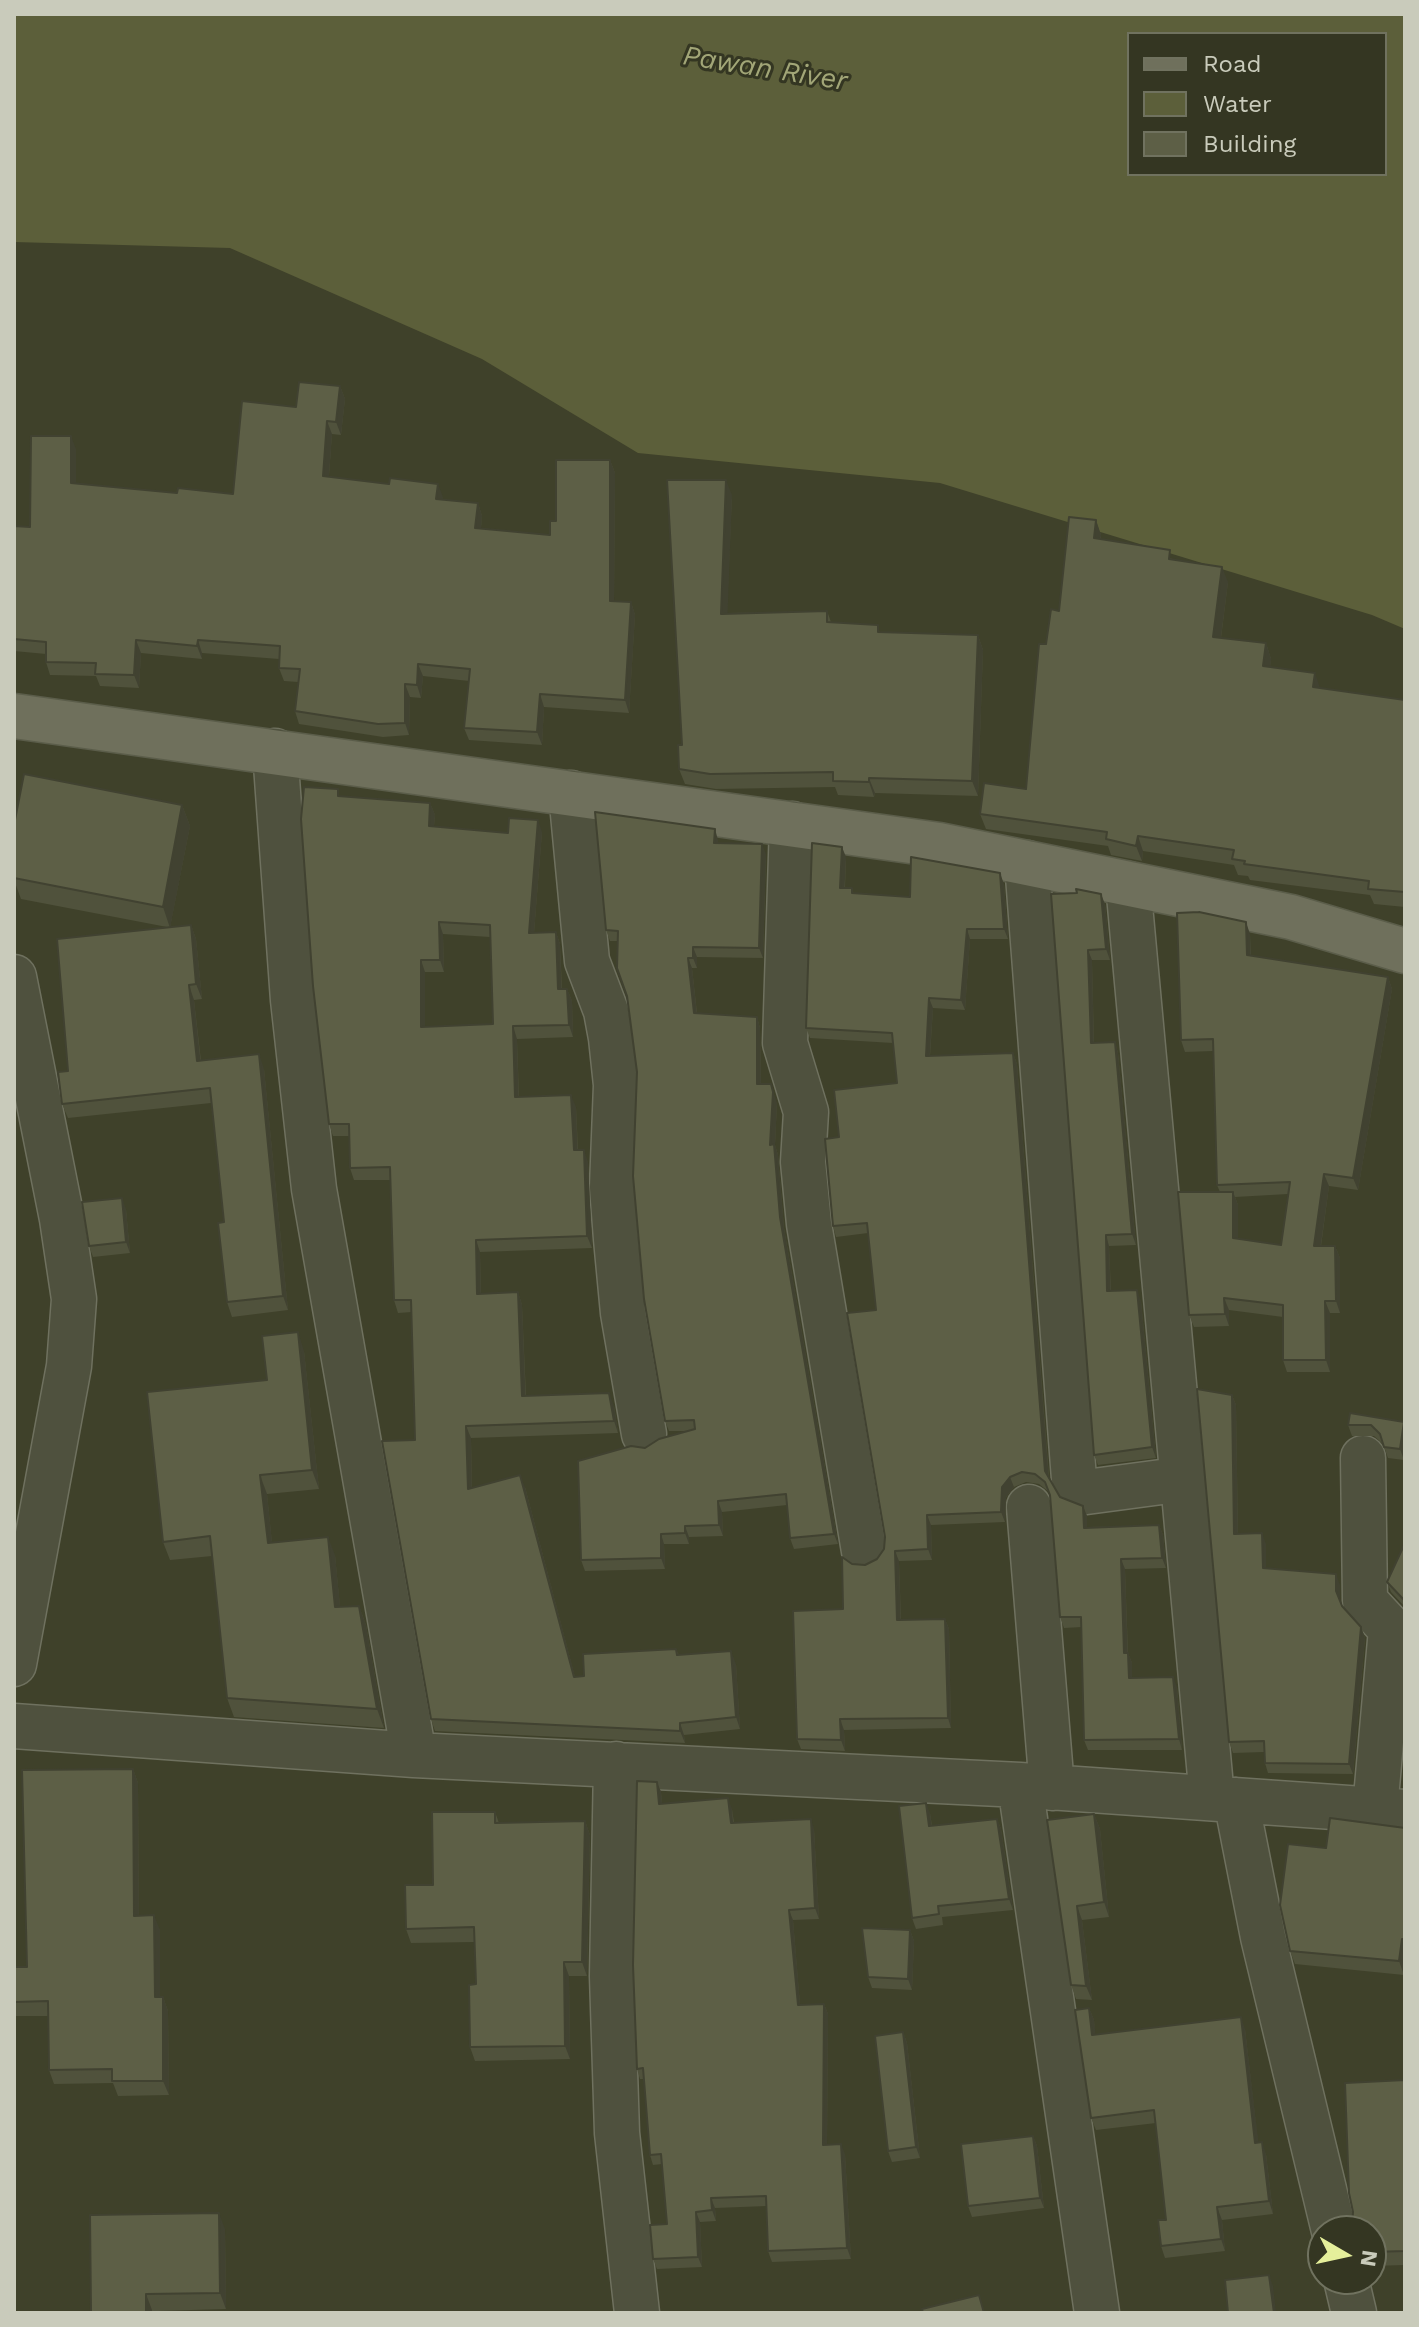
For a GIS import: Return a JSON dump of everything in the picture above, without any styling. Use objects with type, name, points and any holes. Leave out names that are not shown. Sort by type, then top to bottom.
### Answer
[{"type":"main road","points":[[14,716],[939,845],[1291,917],[1405,951]]},
{"type":"street","points":[[275,751],[293,1000],[314,1189],[414,1755]]},
{"type":"street","points":[[571,793],[587,961],[606,1011],[611,1038],[616,1085],[612,1187],[615,1226],[623,1313],[644,1434]]},
{"type":"street","points":[[792,824],[785,1043],[806,1112],[803,1162],[809,1224],[864,1551]]},
{"type":"street","points":[[1027,863],[1074,1479],[1078,1487],[1086,1492],[1184,1479]]},
{"type":"street","points":[[1128,884],[1184,1479],[1224,1799],[1263,1937],[1330,2215]]},
{"type":"street","points":[[14,977],[62,1219],[74,1299],[69,1366],[14,1664]]},
{"type":"street","points":[[14,1726],[414,1755],[1036,1786],[1390,1811],[1391,1629],[1365,1601],[1363,1458]]},
{"type":"street","points":[[1029,1507],[1036,1786],[1097,2313]]},
{"type":"street","points":[[616,1764],[612,1976],[616,2102],[637,2313]]},
{"type":"water","name":"Pawan River","points":[[14,14],[1405,14],[1405,629],[1372,615],[940,483],[638,453],[482,359],[230,248],[14,242]]},
{"type":"building","points":[[299,382],[340,386],[336,422],[327,421],[323,476],[389,484],[390,478],[438,484],[436,499],[478,503],[475,528],[550,535],[550,521],[556,521],[556,460],[610,460],[610,601],[631,602],[625,700],[540,694],[537,732],[464,728],[470,669],[418,664],[417,685],[405,684],[405,723],[378,724],[295,711],[300,669],[279,668],[280,646],[198,640],[197,646],[136,640],[134,675],[95,674],[96,663],[46,662],[46,642],[14,639],[14,526],[30,527],[31,436],[71,436],[71,483],[177,493],[178,488],[233,494],[242,401],[296,407]]},
{"type":"building","points":[[667,480],[726,480],[721,614],[827,611],[827,622],[878,625],[878,632],[978,635],[972,781],[869,778],[869,782],[833,781],[833,772],[710,774],[679,769],[678,745],[682,745]]},
{"type":"building","points":[[1069,517],[1096,520],[1094,538],[1170,550],[1169,559],[1222,567],[1213,637],[1266,643],[1263,666],[1315,673],[1313,687],[1405,700],[1405,892],[1368,889],[1369,881],[1244,864],[1245,861],[1232,859],[1234,850],[1138,836],[1136,846],[1106,839],[1107,832],[980,814],[984,783],[1026,789],[1039,644],[1046,644],[1051,609],[1059,611]]},
{"type":"building","points":[[24,774],[182,805],[163,907],[14,878],[14,825]]},
{"type":"building","points":[[304,787],[338,789],[338,796],[430,803],[429,826],[508,833],[509,818],[538,820],[529,933],[556,932],[558,989],[567,989],[569,1025],[513,1026],[515,1097],[571,1095],[574,1150],[584,1150],[587,1236],[476,1240],[477,1294],[518,1292],[522,1396],[609,1393],[614,1421],[466,1426],[468,1489],[520,1475],[574,1677],[584,1676],[583,1654],[676,1649],[677,1655],[731,1651],[736,1717],[680,1723],[680,1731],[431,1719],[382,1441],[415,1440],[411,1300],[394,1300],[390,1167],[350,1168],[349,1124],[329,1124],[313,986],[301,819]],"holes":[[[439,922],[490,925],[493,1024],[421,1027],[421,960],[440,960]]]},
{"type":"building","points":[[595,812],[715,829],[714,843],[762,844],[759,948],[693,947],[693,958],[688,958],[694,1013],[757,1017],[757,1084],[771,1084],[773,1092],[770,1145],[774,1144],[780,1217],[834,1534],[790,1538],[786,1494],[718,1501],[719,1525],[685,1526],[685,1533],[661,1534],[661,1558],[581,1560],[578,1461],[631,1446],[645,1448],[659,1439],[695,1429],[694,1420],[665,1421],[644,1299],[633,1176],[637,1072],[627,996],[617,968],[618,931],[606,930]]},
{"type":"building","points":[[812,843],[842,847],[840,888],[852,888],[852,893],[910,897],[911,857],[1000,873],[1004,929],[967,929],[961,1000],[929,998],[926,1056],[1013,1053],[1045,1471],[1060,1497],[1083,1506],[1084,1528],[1159,1525],[1162,1558],[1121,1559],[1124,1653],[1128,1653],[1129,1678],[1173,1677],[1179,1739],[1084,1740],[1081,1617],[1060,1617],[1050,1495],[1045,1482],[1035,1474],[1022,1472],[1010,1477],[1002,1487],[1001,1512],[927,1515],[928,1549],[895,1551],[897,1620],[945,1619],[948,1718],[840,1719],[841,1740],[797,1739],[793,1611],[843,1609],[842,1557],[852,1564],[865,1565],[877,1559],[884,1549],[885,1537],[847,1313],[876,1310],[867,1223],[833,1226],[825,1139],[839,1137],[834,1090],[897,1083],[892,1033],[806,1028]]},
{"type":"building","points":[[1076,889],[1101,894],[1106,949],[1088,950],[1091,1043],[1115,1042],[1132,1234],[1106,1235],[1107,1291],[1137,1290],[1152,1447],[1094,1455],[1051,894],[1077,893]]},
{"type":"building","points":[[1199,912],[1246,922],[1247,955],[1388,977],[1353,1178],[1324,1174],[1314,1246],[1335,1246],[1336,1301],[1325,1301],[1326,1360],[1283,1360],[1283,1305],[1224,1298],[1225,1314],[1189,1315],[1178,1192],[1233,1192],[1233,1238],[1281,1245],[1290,1182],[1217,1185],[1213,1039],[1181,1040],[1177,913]]},
{"type":"building","points":[[191,925],[196,984],[189,985],[197,1061],[259,1054],[283,1296],[227,1302],[218,1223],[224,1222],[210,1088],[62,1104],[58,1072],[68,1071],[57,939]]},
{"type":"building","points":[[122,1198],[126,1242],[89,1246],[82,1202]]},
{"type":"building","points":[[298,1332],[312,1470],[260,1475],[268,1543],[328,1537],[335,1607],[359,1606],[377,1709],[227,1698],[210,1536],[163,1542],[147,1392],[267,1380],[262,1336]]},
{"type":"building","points":[[1197,1389],[1232,1395],[1234,1534],[1262,1533],[1263,1568],[1336,1574],[1336,1591],[1342,1606],[1361,1627],[1349,1764],[1265,1763],[1264,1741],[1229,1742]]},
{"type":"building","points":[[1350,1413],[1404,1422],[1400,1449],[1384,1447],[1380,1434],[1371,1425],[1348,1425]]},
{"type":"building","points":[[1405,1543],[1405,1601],[1387,1582]]},
{"type":"building","points":[[133,1769],[134,1916],[154,1915],[155,1997],[163,1997],[163,2081],[112,2081],[112,2069],[49,2070],[48,2001],[14,2002],[14,1967],[27,1967],[22,1770]]},
{"type":"building","points":[[637,1781],[657,1782],[659,1804],[728,1798],[731,1823],[811,1819],[815,1908],[789,1910],[798,2005],[824,2004],[823,2145],[841,2144],[847,2248],[768,2251],[766,2196],[711,2198],[712,2210],[696,2212],[698,2257],[653,2259],[650,2225],[667,2224],[661,2154],[650,2155],[643,2068],[637,2069],[633,1965]]},
{"type":"building","points":[[926,1803],[929,1826],[997,1819],[1009,1899],[938,1906],[939,1914],[912,1918],[899,1806]]},
{"type":"building","points":[[432,1812],[495,1812],[495,1823],[585,1821],[582,1962],[564,1962],[565,2046],[470,2047],[469,1985],[476,1984],[474,1927],[406,1929],[405,1885],[433,1885]]},
{"type":"building","points":[[1094,1814],[1104,1902],[1077,1906],[1086,1986],[1071,1985],[1047,1820]]},
{"type":"building","points":[[1330,1818],[1405,1828],[1405,1940],[1402,1939],[1399,1961],[1290,1951],[1280,1905],[1288,1844],[1326,1848]]},
{"type":"building","points":[[862,1928],[910,1930],[908,1979],[868,1977]]},
{"type":"building","points":[[1089,2008],[1092,2035],[1241,2017],[1255,2143],[1262,2142],[1269,2201],[1217,2207],[1221,2239],[1161,2246],[1158,2220],[1166,2220],[1154,2110],[1091,2118],[1075,2010]]},
{"type":"building","points":[[903,2032],[916,2147],[888,2151],[875,2036]]},
{"type":"building","points":[[1405,2080],[1405,2251],[1387,2252],[1387,2215],[1353,2215],[1349,2193],[1345,2083]]},
{"type":"building","points":[[1033,2136],[1040,2198],[968,2206],[961,2144]]},
{"type":"building","points":[[219,2213],[220,2293],[146,2294],[146,2313],[91,2313],[90,2215]]},
{"type":"building","points":[[1269,2275],[1274,2313],[1228,2313],[1225,2280]]},
{"type":"building","points":[[979,2295],[984,2313],[923,2313],[922,2309]]}]
